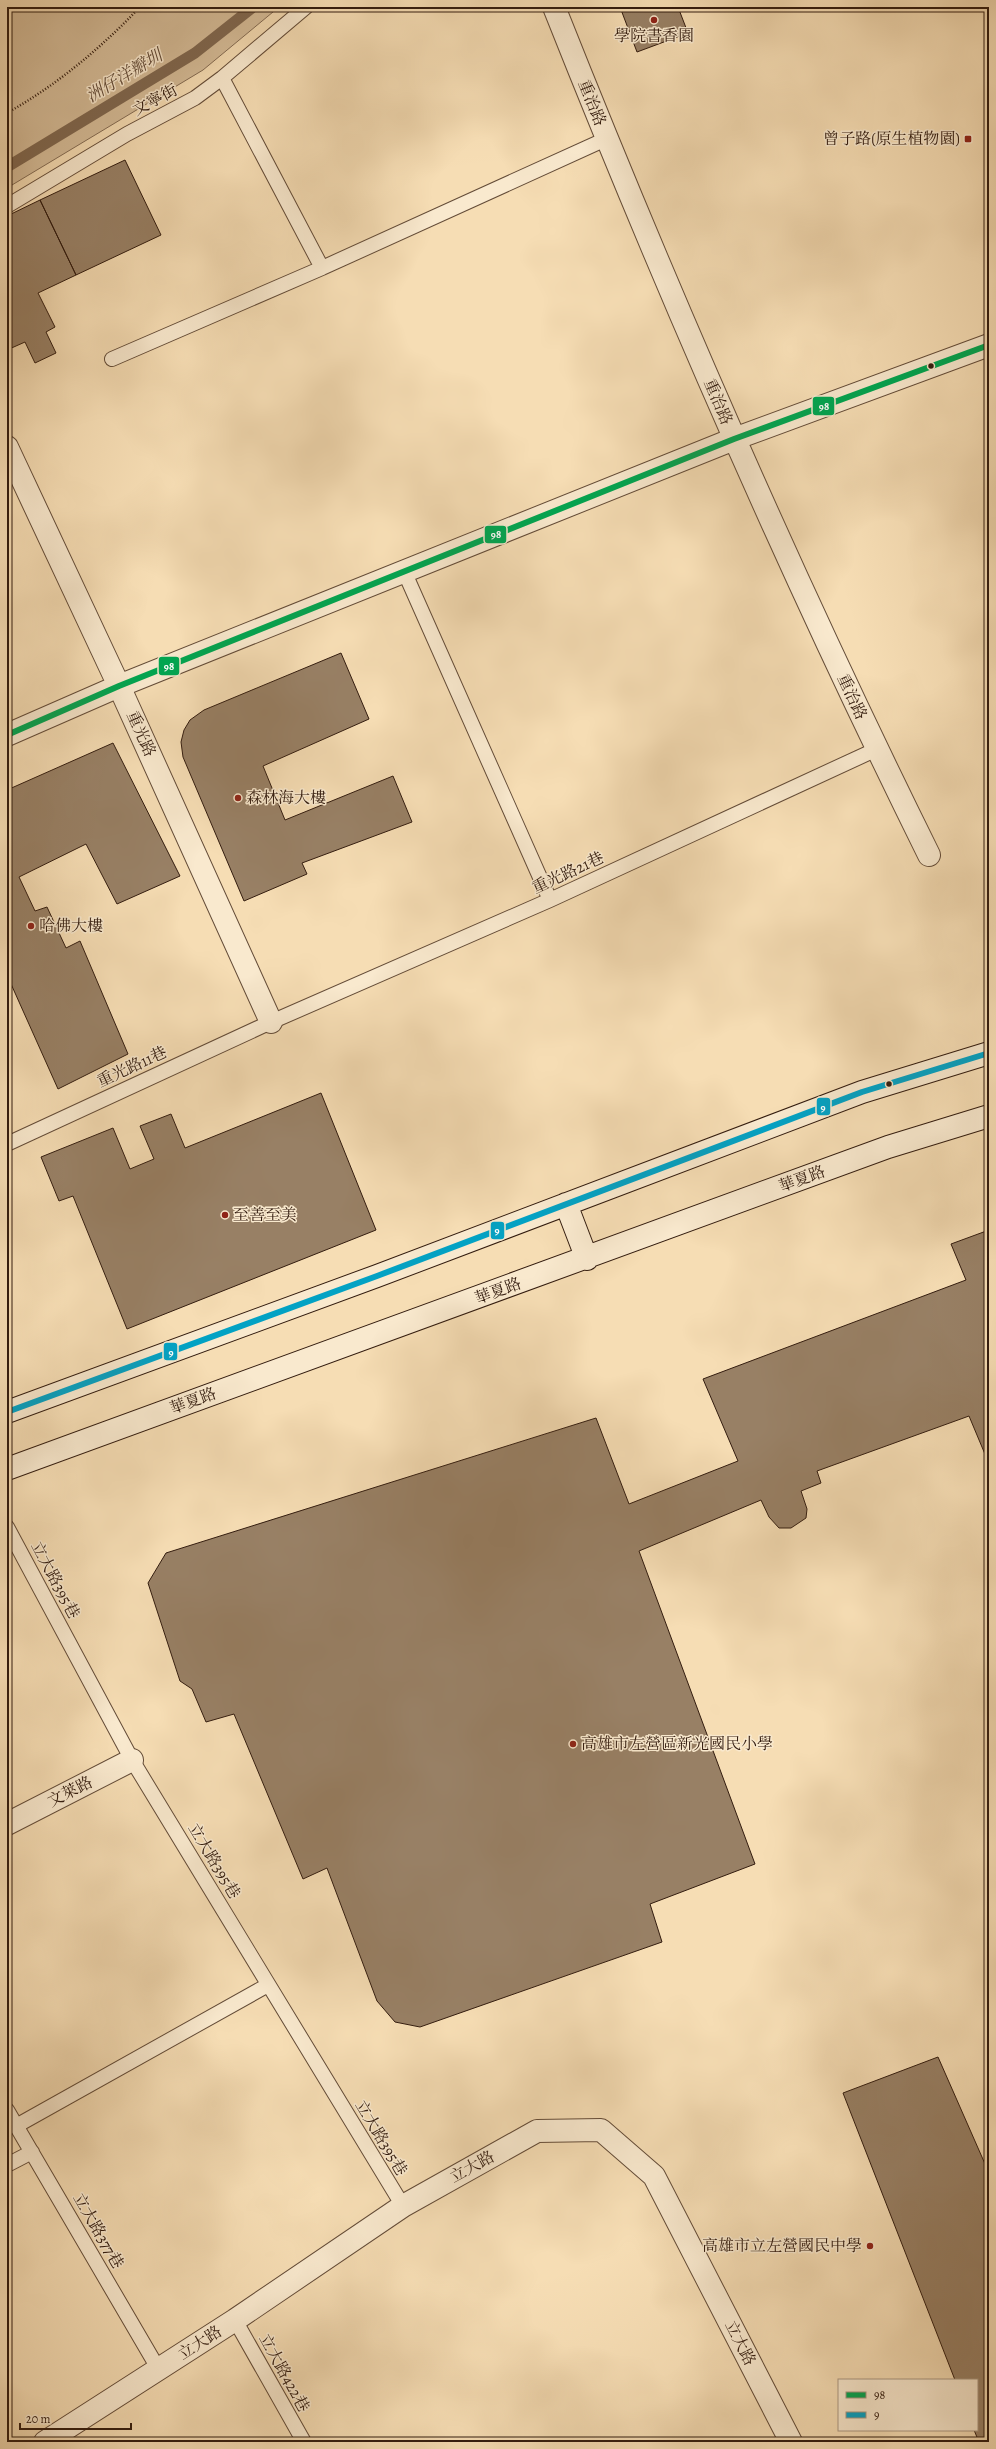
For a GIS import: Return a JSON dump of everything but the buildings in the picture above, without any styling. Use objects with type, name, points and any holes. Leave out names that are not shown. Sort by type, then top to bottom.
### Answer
[{"type":"street","name":"重治路","points":[[554,7],[606,139],[734,439],[877,749],[929,855]]},
{"type":"street","points":[[7,735],[119,686],[734,439],[989,345]]},
{"type":"street","name":"重光路","points":[[7,447],[119,686],[271,1022]]},
{"type":"street","points":[[7,1412],[377,1276],[862,1092],[989,1053]]},
{"type":"street","name":"華夏路","points":[[7,1469],[587,1259],[888,1147],[989,1116]]},
{"type":"street","points":[[566,1204],[587,1259]]},
{"type":"street","name":"文萊路","points":[[7,1824],[132,1760]]},
{"type":"street","name":"立大路","points":[[45,2442],[235,2320],[403,2206],[537,2131],[601,2130],[654,2176],[791,2442]]},
{"type":"lane","name":"文寧街","points":[[7,206],[127,134],[195,98],[222,78],[306,7]]},
{"type":"lane","points":[[222,78],[322,268]]},
{"type":"lane","points":[[112,359],[322,268],[606,139]]},
{"type":"lane","points":[[404,571],[550,900]]},
{"type":"lane","name":"重光路21巷","points":[[271,1022],[550,900],[877,749]]},
{"type":"lane","name":"重光路11巷","points":[[7,1144],[271,1022]]},
{"type":"lane","name":"立大路395巷","points":[[7,1527],[132,1760],[403,2206]]},
{"type":"lane","points":[[16,2126],[268,1985]]},
{"type":"lane","name":"立大路377巷","points":[[7,2110],[159,2370]]},
{"type":"lane","points":[[7,2164],[32,2152]]},
{"type":"lane","name":"立大路422巷","points":[[235,2320],[304,2442]]},
{"type":"path","points":[[7,113],[25,103],[81,62],[113,36],[140,7]]},
{"type":"shaded area","points":[[7,7],[279,7],[203,70],[7,188]]},
{"type":"waterway","name":"洲仔洋瓣圳","points":[[7,167],[195,53],[253,7]]},
{"type":"transit line","name":"98","points":[[7,735],[119,686],[734,439],[989,345]]},
{"type":"transit line","name":"9","points":[[7,1412],[377,1276],[862,1092],[989,1053]]},
{"type":"place","name":"學院書香園","points":[[654,20]]},
{"type":"place","name":"曾子路(原生植物園)","points":[[968,139]]},
{"type":"place","name":"森林海大樓","points":[[238,798]]},
{"type":"place","name":"哈佛大樓","points":[[31,926]]},
{"type":"place","name":"至善至美","points":[[225,1215]]},
{"type":"place","name":"高雄市左營區新光國民小學","points":[[573,1744]]},
{"type":"place","name":"高雄市立左營國民中學","points":[[870,2246]]}]
